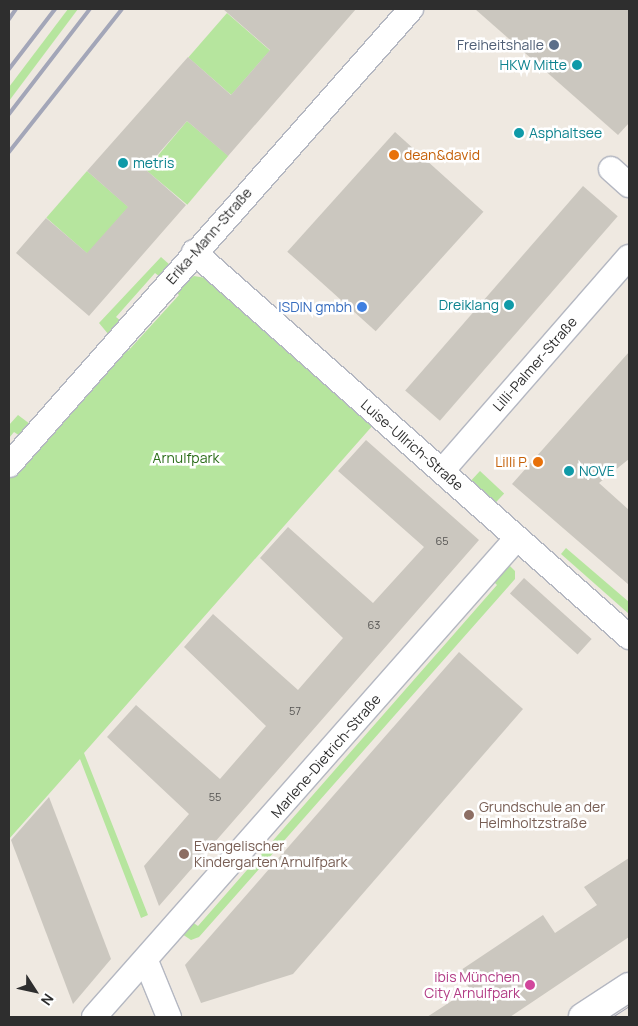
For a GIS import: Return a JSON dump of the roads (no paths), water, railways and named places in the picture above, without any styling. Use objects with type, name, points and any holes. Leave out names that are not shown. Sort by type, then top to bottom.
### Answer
[{"type":"main road","points":[[583,1017],[629,986]]},
{"type":"street","name":"Erika-Mann-Straße","points":[[9,465],[194,252],[411,9]]},
{"type":"street","points":[[611,168],[629,185]]},
{"type":"street","name":"Luise-Ullrich-Straße","points":[[194,252],[629,637]]},
{"type":"street","name":"Lilli-Palmer-Straße","points":[[442,471],[629,257]]},
{"type":"street","name":"Marlene-Dietrich-Straße","points":[[94,1017],[146,961],[517,538]]},
{"type":"street","points":[[146,961],[169,1017]]},
{"type":"tram line","points":[[612,1017],[629,1006]]},
{"type":"railway","points":[[9,19],[16,9]]},
{"type":"railway","points":[[9,69],[55,9]]},
{"type":"railway","points":[[9,114],[90,9]]},
{"type":"railway","points":[[9,152],[122,9]]},
{"type":"place","name":"Freiheitshalle","points":[[554,45]]},
{"type":"place","name":"HKW Mitte","points":[[577,65]]},
{"type":"place","name":"Asphaltsee","points":[[519,133]]},
{"type":"place","name":"dean&david","points":[[394,155]]},
{"type":"place","name":"metris","points":[[123,163]]},
{"type":"place","name":"Dreiklang","points":[[509,305]]},
{"type":"place","name":"ISDIN gmbh","points":[[362,307]]},
{"type":"place","name":"Lilli P.","points":[[538,462]]},
{"type":"place","name":"NOVE","points":[[569,471]]},
{"type":"place","name":"Grundschule an der Helmholtzstraße","points":[[469,815]]},
{"type":"place","name":"Evangelischer Kindergarten Arnulfpark","points":[[184,854]]},
{"type":"place","name":"ibis München City Arnulfpark","points":[[530,985]]},
{"type":"park label","name":"Arnulfpark","points":[[186,458]]}]
